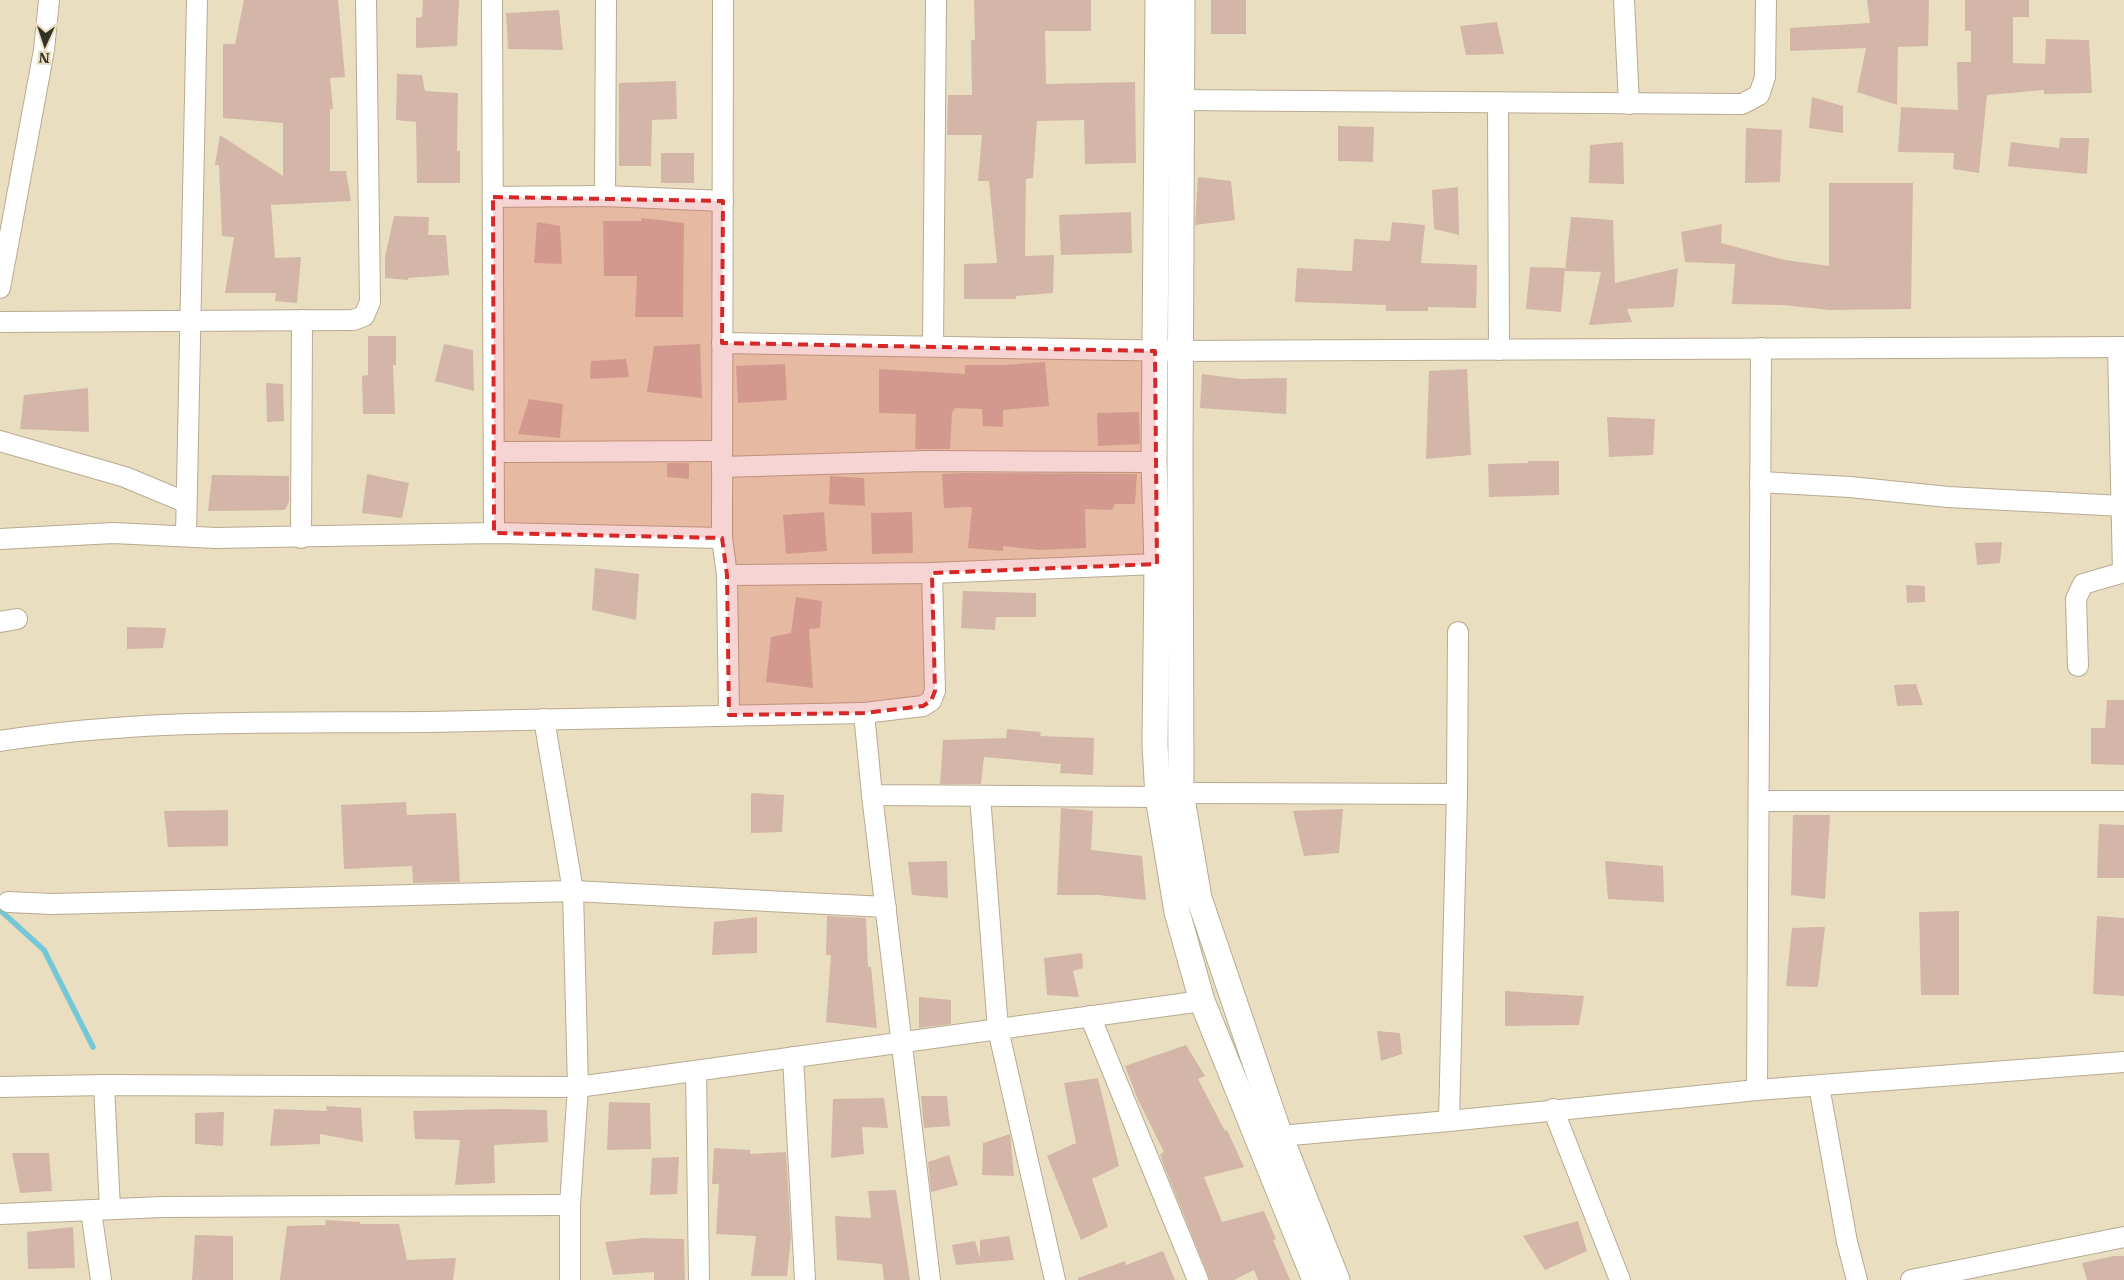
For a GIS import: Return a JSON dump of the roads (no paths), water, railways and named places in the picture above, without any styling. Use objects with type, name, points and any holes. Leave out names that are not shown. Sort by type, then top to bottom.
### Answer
[{"type":"street","points":[[0,288],[42,60],[49,0]]},
{"type":"street","points":[[186,535],[185,502],[196,0]]},
{"type":"street","points":[[0,322],[353,320],[364,316],[370,302],[366,0]]},
{"type":"street","points":[[492,0],[494,534]]},
{"type":"street","points":[[605,196],[606,0]]},
{"type":"street","points":[[724,0],[722,538],[727,575],[729,714]]},
{"type":"street","points":[[933,346],[936,0]]},
{"type":"street","points":[[1158,0],[1154,462],[1157,564],[1155,745],[1200,898],[1280,1136],[1337,1280]]},
{"type":"street","points":[[1182,0],[1181,351],[1170,795],[1176,912],[1202,1001],[1315,1280]]},
{"type":"street","points":[[1624,0],[1629,104]]},
{"type":"street","points":[[1182,100],[1742,104],[1759,95],[1766,77],[1766,0]]},
{"type":"street","points":[[1498,102],[1499,350]]},
{"type":"street","points":[[493,197],[605,196],[722,201]]},
{"type":"street","points":[[301,538],[302,320]]},
{"type":"street","points":[[722,343],[1155,351],[2121,347],[2123,572],[2083,584],[2076,599],[2078,666]]},
{"type":"street","points":[[1757,1090],[1761,348]]},
{"type":"street","points":[[0,441],[125,477],[185,502]]},
{"type":"street","points":[[494,452],[722,459],[1154,462]]},
{"type":"street","points":[[1760,482],[1850,487],[1948,497],[2122,506]]},
{"type":"street","points":[[0,539],[113,534],[186,535],[216,538],[494,534],[722,538]]},
{"type":"street","points":[[727,575],[932,572],[1157,564]]},
{"type":"street","points":[[0,741],[37,735],[180,723],[864,713],[923,706],[931,701],[935,691],[932,572]]},
{"type":"street","points":[[1449,1121],[1457,794],[1458,632]]},
{"type":"street","points":[[864,713],[872,795],[930,1280]]},
{"type":"street","points":[[544,719],[573,891],[578,1087],[570,1205],[570,1280]]},
{"type":"street","points":[[872,795],[1457,794]]},
{"type":"street","points":[[980,796],[998,1029],[1055,1280]]},
{"type":"street","points":[[1759,801],[2124,801]]},
{"type":"street","points":[[8,902],[52,904],[573,891],[886,907]]},
{"type":"street","points":[[0,1087],[104,1085],[578,1087],[1202,1001]]},
{"type":"street","points":[[1090,1016],[1198,1280]]},
{"type":"street","points":[[793,1057],[805,1280]]},
{"type":"street","points":[[1280,1136],[1757,1090],[2124,1062]]},
{"type":"street","points":[[696,1070],[699,1280]]},
{"type":"street","points":[[101,1280],[104,1085]]},
{"type":"street","points":[[1819,1086],[1847,1242],[1857,1280]]},
{"type":"street","points":[[1553,1109],[1620,1280]]},
{"type":"street","points":[[0,1214],[101,1210],[570,1205]]},
{"type":"street","points":[[1911,1280],[2124,1237]]},
{"type":"waterway","points":[[0,910],[44,950],[93,1047]]}]
